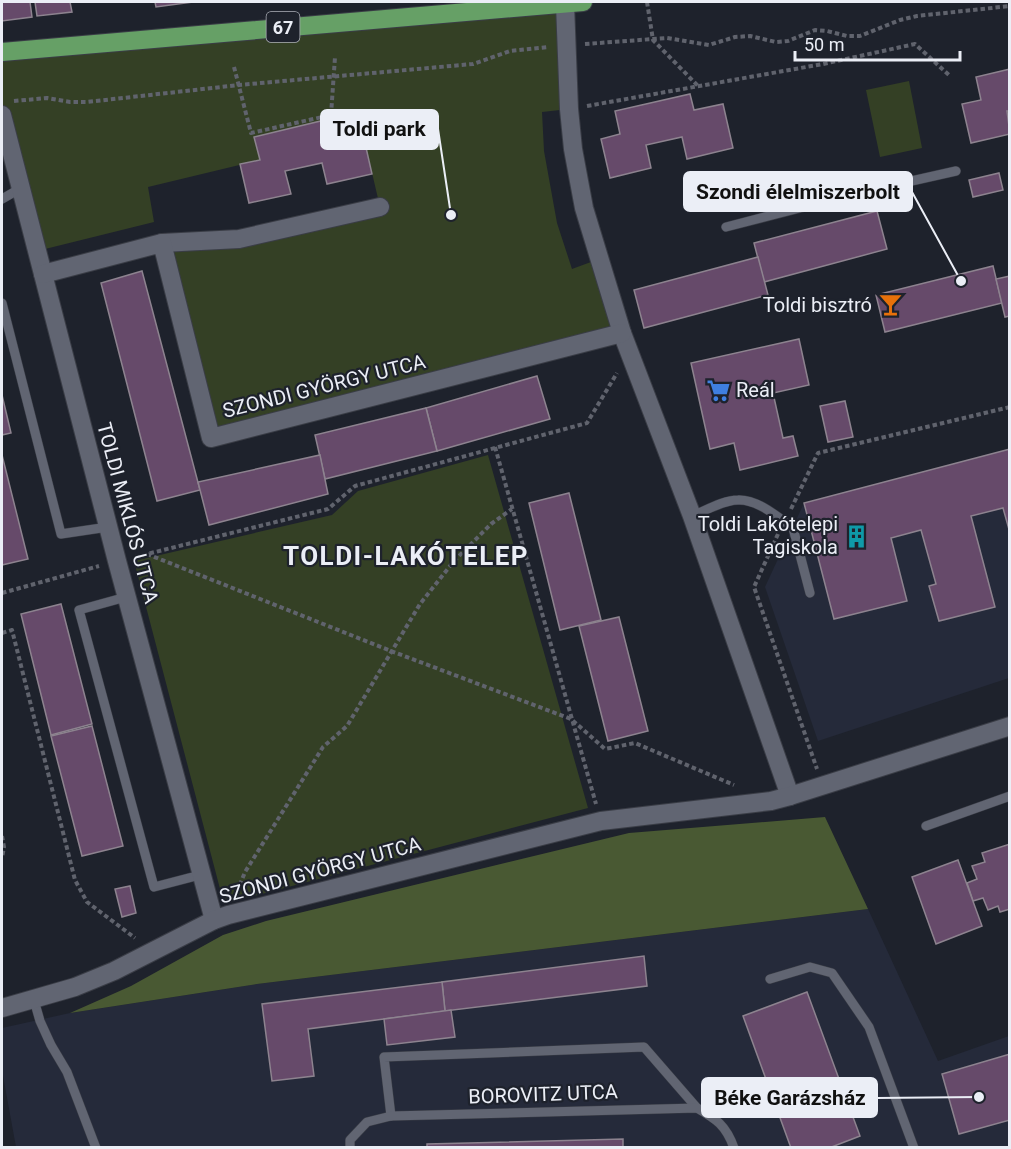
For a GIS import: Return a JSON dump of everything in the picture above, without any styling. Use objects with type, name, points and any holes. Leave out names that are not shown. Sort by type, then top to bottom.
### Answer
[{"type":"main road","name":"67","points":[[2,52],[574,3]]},
{"type":"street","points":[[574,3],[567,46],[569,109],[573,149],[584,208],[622,333],[692,516],[790,796]]},
{"type":"street","name":"TOLDI MIKLÓS UTCA","points":[[6,109],[21,188],[126,597],[200,875],[221,918]]},
{"type":"street","points":[[43,274],[162,243],[239,239],[380,207]]},
{"type":"street","name":"SZONDI GYÖRGY UTCA","points":[[162,243],[211,438],[622,333]]},
{"type":"street","name":"SZONDI GYÖRGY UTCA","points":[[2,1008],[75,987],[221,918],[601,821],[771,801],[1010,726]]},
{"type":"lane","points":[[726,227],[858,193],[956,171]]},
{"type":"lane","points":[[2,199],[21,188]]},
{"type":"lane","points":[[2,303],[61,534],[108,527]]},
{"type":"lane","points":[[692,516],[735,500],[751,501],[784,522],[793,528],[810,593]]},
{"type":"lane","points":[[126,597],[79,610],[154,887],[200,875]]},
{"type":"lane","points":[[926,826],[1010,796]]},
{"type":"lane","points":[[770,979],[810,967],[832,974],[870,1027],[914,1148]]},
{"type":"lane","points":[[34,1000],[40,1021],[51,1045],[68,1072],[96,1148]]},
{"type":"lane","points":[[391,1116],[384,1057],[644,1047],[697,1108],[718,1120],[730,1136],[734,1148]]},
{"type":"lane","name":"BOROVITZ UTCA","points":[[350,1148],[350,1140],[367,1122],[391,1116],[697,1108]]},
{"type":"path","points":[[647,2],[653,40],[698,86]]},
{"type":"path","points":[[6,109],[47,99],[87,102],[239,85],[473,64],[521,49],[667,38],[709,45],[750,36],[776,42],[814,30],[860,36],[900,20],[917,16],[1010,6]]},
{"type":"path","points":[[569,109],[823,64],[915,44],[950,76]]},
{"type":"path","points":[[234,67],[251,133],[331,115],[335,57]]},
{"type":"path","points":[[2,593],[117,561],[328,509],[354,486],[587,423],[629,352]]},
{"type":"path","points":[[823,786],[754,586],[784,522],[818,453],[1010,406]]},
{"type":"path","points":[[495,447],[601,821]]},
{"type":"path","points":[[221,918],[245,872],[323,747],[347,726],[420,604],[454,561],[492,524],[512,509]]},
{"type":"path","points":[[147,554],[391,651],[571,719],[604,749],[635,743],[740,787]]},
{"type":"path","points":[[2,633],[12,630],[75,880],[87,902],[153,952]]},
{"type":"path","points":[[2,836],[4,847],[2,858]]},
{"type":"shaded area","points":[[1009,449],[1009,678],[818,741],[765,587],[804,503]]},
{"type":"shaded area","points":[[868,909],[938,1061],[1009,1036],[1009,1147],[16,1147],[2,1070],[2,1028],[70,1013],[257,984]]},
{"type":"green space","points":[[565,4],[569,109],[542,112],[544,151],[557,223],[572,269],[599,259],[622,333],[211,438],[162,243],[380,207],[362,130],[333,136],[329,119],[255,137],[260,160],[148,187],[154,222],[37,251],[2,115],[2,52]]},
{"type":"green space","points":[[909,81],[922,148],[880,157],[866,90]]},
{"type":"green space","points":[[488,455],[588,808],[224,904],[134,561],[332,515],[358,491]]},
{"type":"green space","points":[[825,817],[868,909],[257,984],[70,1013],[131,986],[223,935],[266,921],[629,833]]},
{"type":"building","points":[[2,2],[30,2],[32,17],[2,21]]},
{"type":"building","points":[[35,2],[70,2],[72,12],[37,16]]},
{"type":"building","points":[[155,2],[193,2],[156,7]]},
{"type":"building","points":[[1010,69],[1010,111],[1007,111],[1010,134],[971,143],[962,104],[981,100],[976,77]]},
{"type":"building","points":[[690,94],[694,110],[723,104],[733,148],[687,159],[682,137],[646,145],[651,168],[610,178],[601,139],[620,134],[615,111]]},
{"type":"building","points":[[329,119],[333,136],[362,130],[372,174],[327,184],[322,163],[285,171],[291,194],[249,203],[240,164],[260,160],[254,137]]},
{"type":"building","points":[[999,173],[1003,190],[973,197],[969,180]]},
{"type":"building","points":[[877,211],[887,249],[764,282],[754,243]]},
{"type":"building","points":[[758,257],[768,295],[644,328],[634,290]]},
{"type":"building","points":[[993,266],[1002,303],[885,332],[876,295]]},
{"type":"building","points":[[142,271],[200,490],[157,501],[101,283]]},
{"type":"building","points":[[1010,276],[1010,316],[1005,317],[996,279]]},
{"type":"building","points":[[799,339],[809,385],[773,393],[783,438],[793,436],[798,456],[740,470],[734,443],[710,449],[691,363]]},
{"type":"building","points":[[537,376],[550,419],[437,451],[426,408]]},
{"type":"building","points":[[2,395],[11,433],[2,435]]},
{"type":"building","points":[[845,401],[853,437],[828,442],[820,406]]},
{"type":"building","points":[[426,408],[437,451],[325,479],[315,435]]},
{"type":"building","name":"Toldi Lakótelepi Tagiskola","points":[[1010,449],[1010,533],[1003,508],[971,516],[995,607],[939,621],[929,586],[936,584],[921,530],[891,538],[907,601],[834,619],[804,503]]},
{"type":"building","points":[[2,455],[28,559],[2,565]]},
{"type":"building","points":[[320,455],[328,494],[209,525],[198,482]]},
{"type":"building","points":[[569,493],[601,620],[560,630],[529,503]]},
{"type":"building","points":[[61,604],[92,724],[51,735],[21,614]]},
{"type":"building","points":[[619,617],[648,731],[608,741],[579,626]]},
{"type":"building","points":[[92,726],[123,846],[82,856],[51,736]]},
{"type":"building","points":[[1010,844],[1010,909],[1000,912],[998,906],[988,910],[983,898],[973,901],[967,883],[977,879],[972,866],[985,862],[982,853]]},
{"type":"building","points":[[958,860],[982,926],[936,944],[912,877]]},
{"type":"building","points":[[130,886],[136,913],[122,917],[115,889]]},
{"type":"building","points":[[644,956],[647,986],[445,1011],[442,982]]},
{"type":"building","points":[[442,982],[445,1011],[308,1029],[314,1076],[272,1081],[262,1004]]},
{"type":"building","points":[[807,992],[860,1136],[829,1148],[791,1148],[743,1016]]},
{"type":"building","points":[[451,1010],[455,1037],[387,1045],[384,1019]]},
{"type":"building","points":[[1010,1054],[1010,1120],[959,1134],[942,1074]]},
{"type":"building","points":[[623,1139],[623,1148],[427,1148],[427,1144]]},
{"type":"place","name":"Toldi park","points":[[451,215]]},
{"type":"place","name":"Szondi élelmiszerbolt","points":[[961,281]]},
{"type":"place","name":"Toldi bisztró","points":[[890,305]]},
{"type":"place","name":"Reál","points":[[718,390]]},
{"type":"place","name":"Toldi Lakótelepi Tagiskola","points":[[856,536]]},
{"type":"place","name":"Béke Garázsház","points":[[979,1097]]},
{"type":"district","name":"TOLDI-LAKÓTELEP","points":[[406,556]]}]
